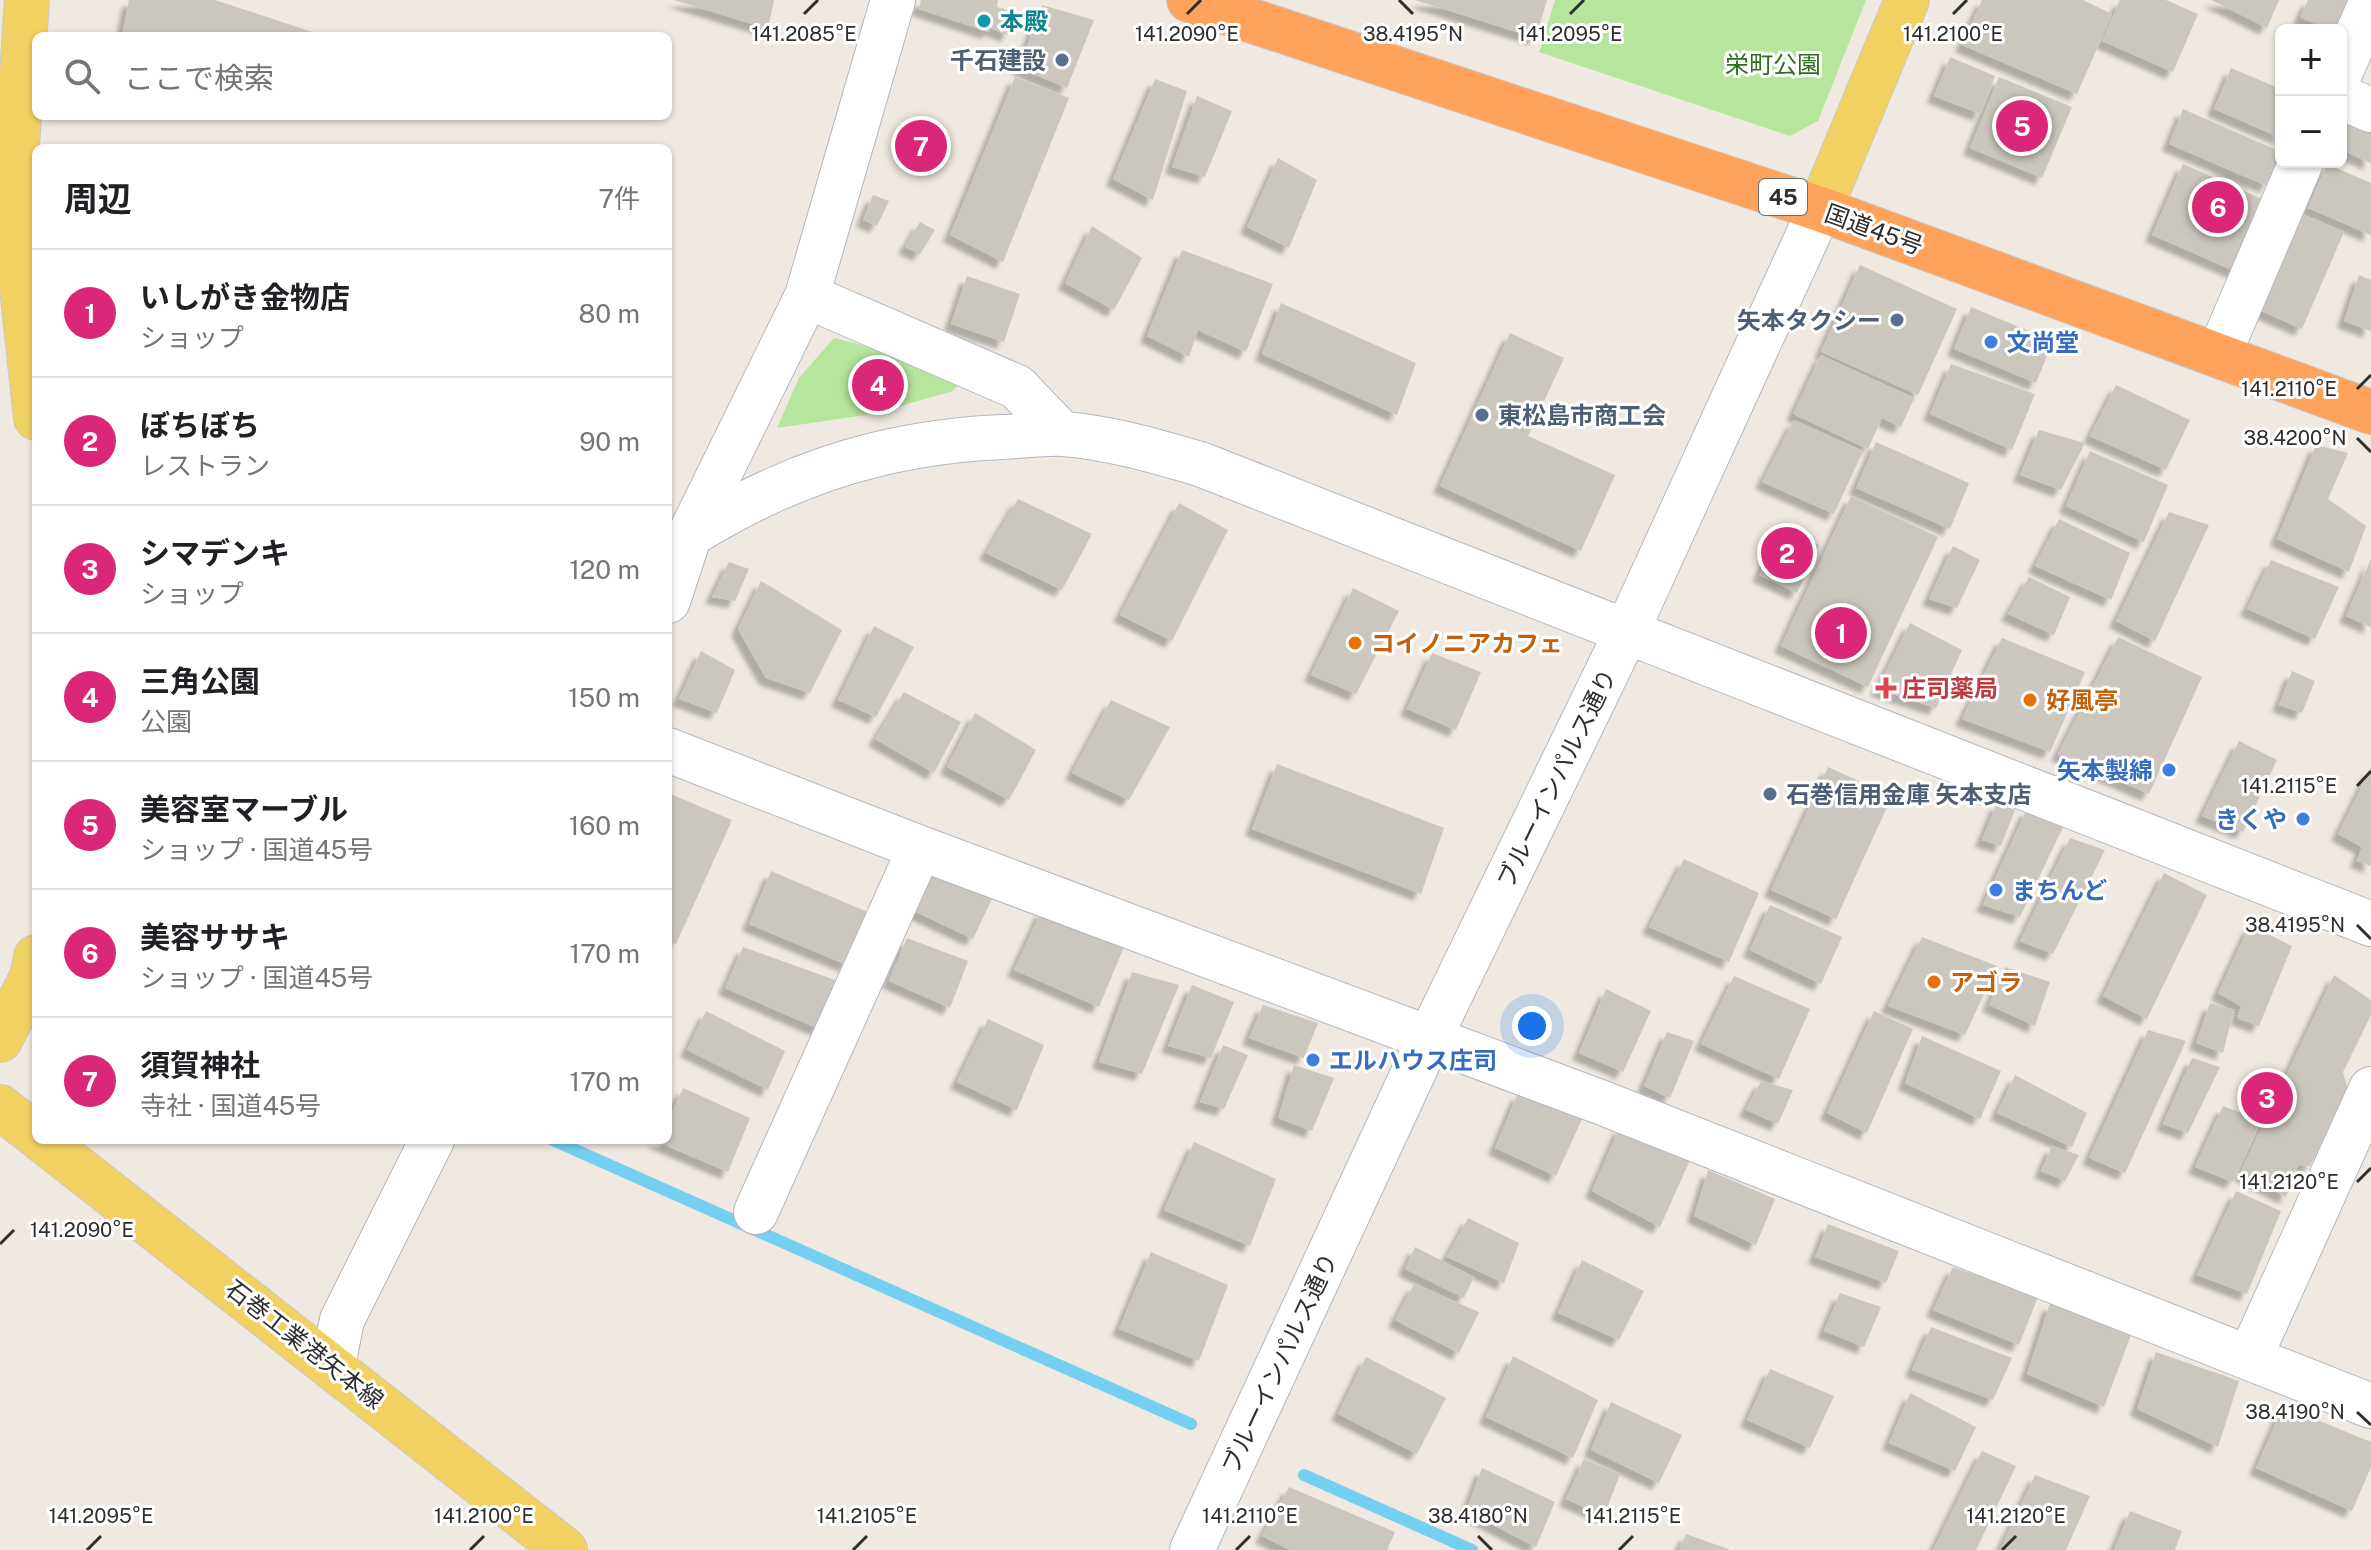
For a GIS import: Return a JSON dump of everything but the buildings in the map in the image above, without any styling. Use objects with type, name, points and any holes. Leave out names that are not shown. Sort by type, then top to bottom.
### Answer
[{"type":"highway","name":"国道45号","points":[[1189,0],[1820,209],[2371,412]]},
{"type":"main road","points":[[27,0],[16,160],[21,279],[32,381]]},
{"type":"main road","name":"ブルーインパルス通り","points":[[1820,209],[1907,0]]},
{"type":"main road","points":[[0,1040],[32,977]]},
{"type":"main road","points":[[0,1107],[32,1132]]},
{"type":"main road","name":"石巻工業港矢本線","points":[[47,1144],[333,1365],[565,1550]]},
{"type":"street","points":[[672,580],[679,542],[807,296],[893,0]]},
{"type":"street","points":[[2347,57],[2371,3]]},
{"type":"street","points":[[2347,100],[2371,110]]},
{"type":"street","points":[[2219,354],[2298,168]]},
{"type":"street","name":"ブルーインパルス通り","points":[[1192,1550],[1429,1039],[1626,633],[1820,209]]},
{"type":"street","points":[[807,296],[1017,387],[1062,434]]},
{"type":"street","points":[[679,542],[762,492],[839,462],[946,439],[1062,434],[1132,444],[1200,464],[2371,924]]},
{"type":"street","points":[[672,752],[920,848],[1600,1102],[2371,1406]]},
{"type":"street","points":[[756,1212],[920,848]]},
{"type":"street","points":[[2250,1357],[2371,1089]]},
{"type":"street","points":[[333,1365],[342,1320],[430,1144]]},
{"type":"green space","name":"栄町公園","points":[[1555,0],[1866,0],[1818,121],[1790,136],[1539,52]]},
{"type":"green space","points":[[834,338],[969,373],[953,391],[872,414],[777,428],[799,378]]},
{"type":"waterway","points":[[562,1144],[1191,1424]]},
{"type":"waterway","points":[[1304,1475],[1472,1550]]},
{"type":"place","name":"本殿","points":[[984,21]]},
{"type":"place","name":"千石建設","points":[[1062,60]]},
{"type":"place","name":"美容室マーブル","points":[[2022,126]]},
{"type":"place","name":"須賀神社","points":[[921,146]]},
{"type":"place","name":"美容ササキ","points":[[2218,207]]},
{"type":"place","name":"矢本タクシー","points":[[1897,320]]},
{"type":"place","name":"文尚堂","points":[[1991,342]]},
{"type":"place","name":"三角公園","points":[[878,385]]},
{"type":"place","name":"東松島市商工会","points":[[1482,415]]},
{"type":"place","name":"ぼちぼち","points":[[1787,553]]},
{"type":"place","name":"いしがき金物店","points":[[1841,633]]},
{"type":"place","name":"コイノニアカフェ","points":[[1355,643]]},
{"type":"place","name":"庄司薬局","points":[[1886,688]]},
{"type":"place","name":"好風亭","points":[[2030,700]]},
{"type":"place","name":"矢本製綿","points":[[2169,770]]},
{"type":"place","name":"石巻信用金庫 矢本支店","points":[[1770,794]]},
{"type":"place","name":"きくや","points":[[2303,819]]},
{"type":"place","name":"まちんど","points":[[1996,890]]},
{"type":"place","name":"アゴラ","points":[[1934,982]]},
{"type":"place","name":"エルハウス庄司","points":[[1313,1060]]},
{"type":"place","name":"シマデンキ","points":[[2267,1098]]}]
